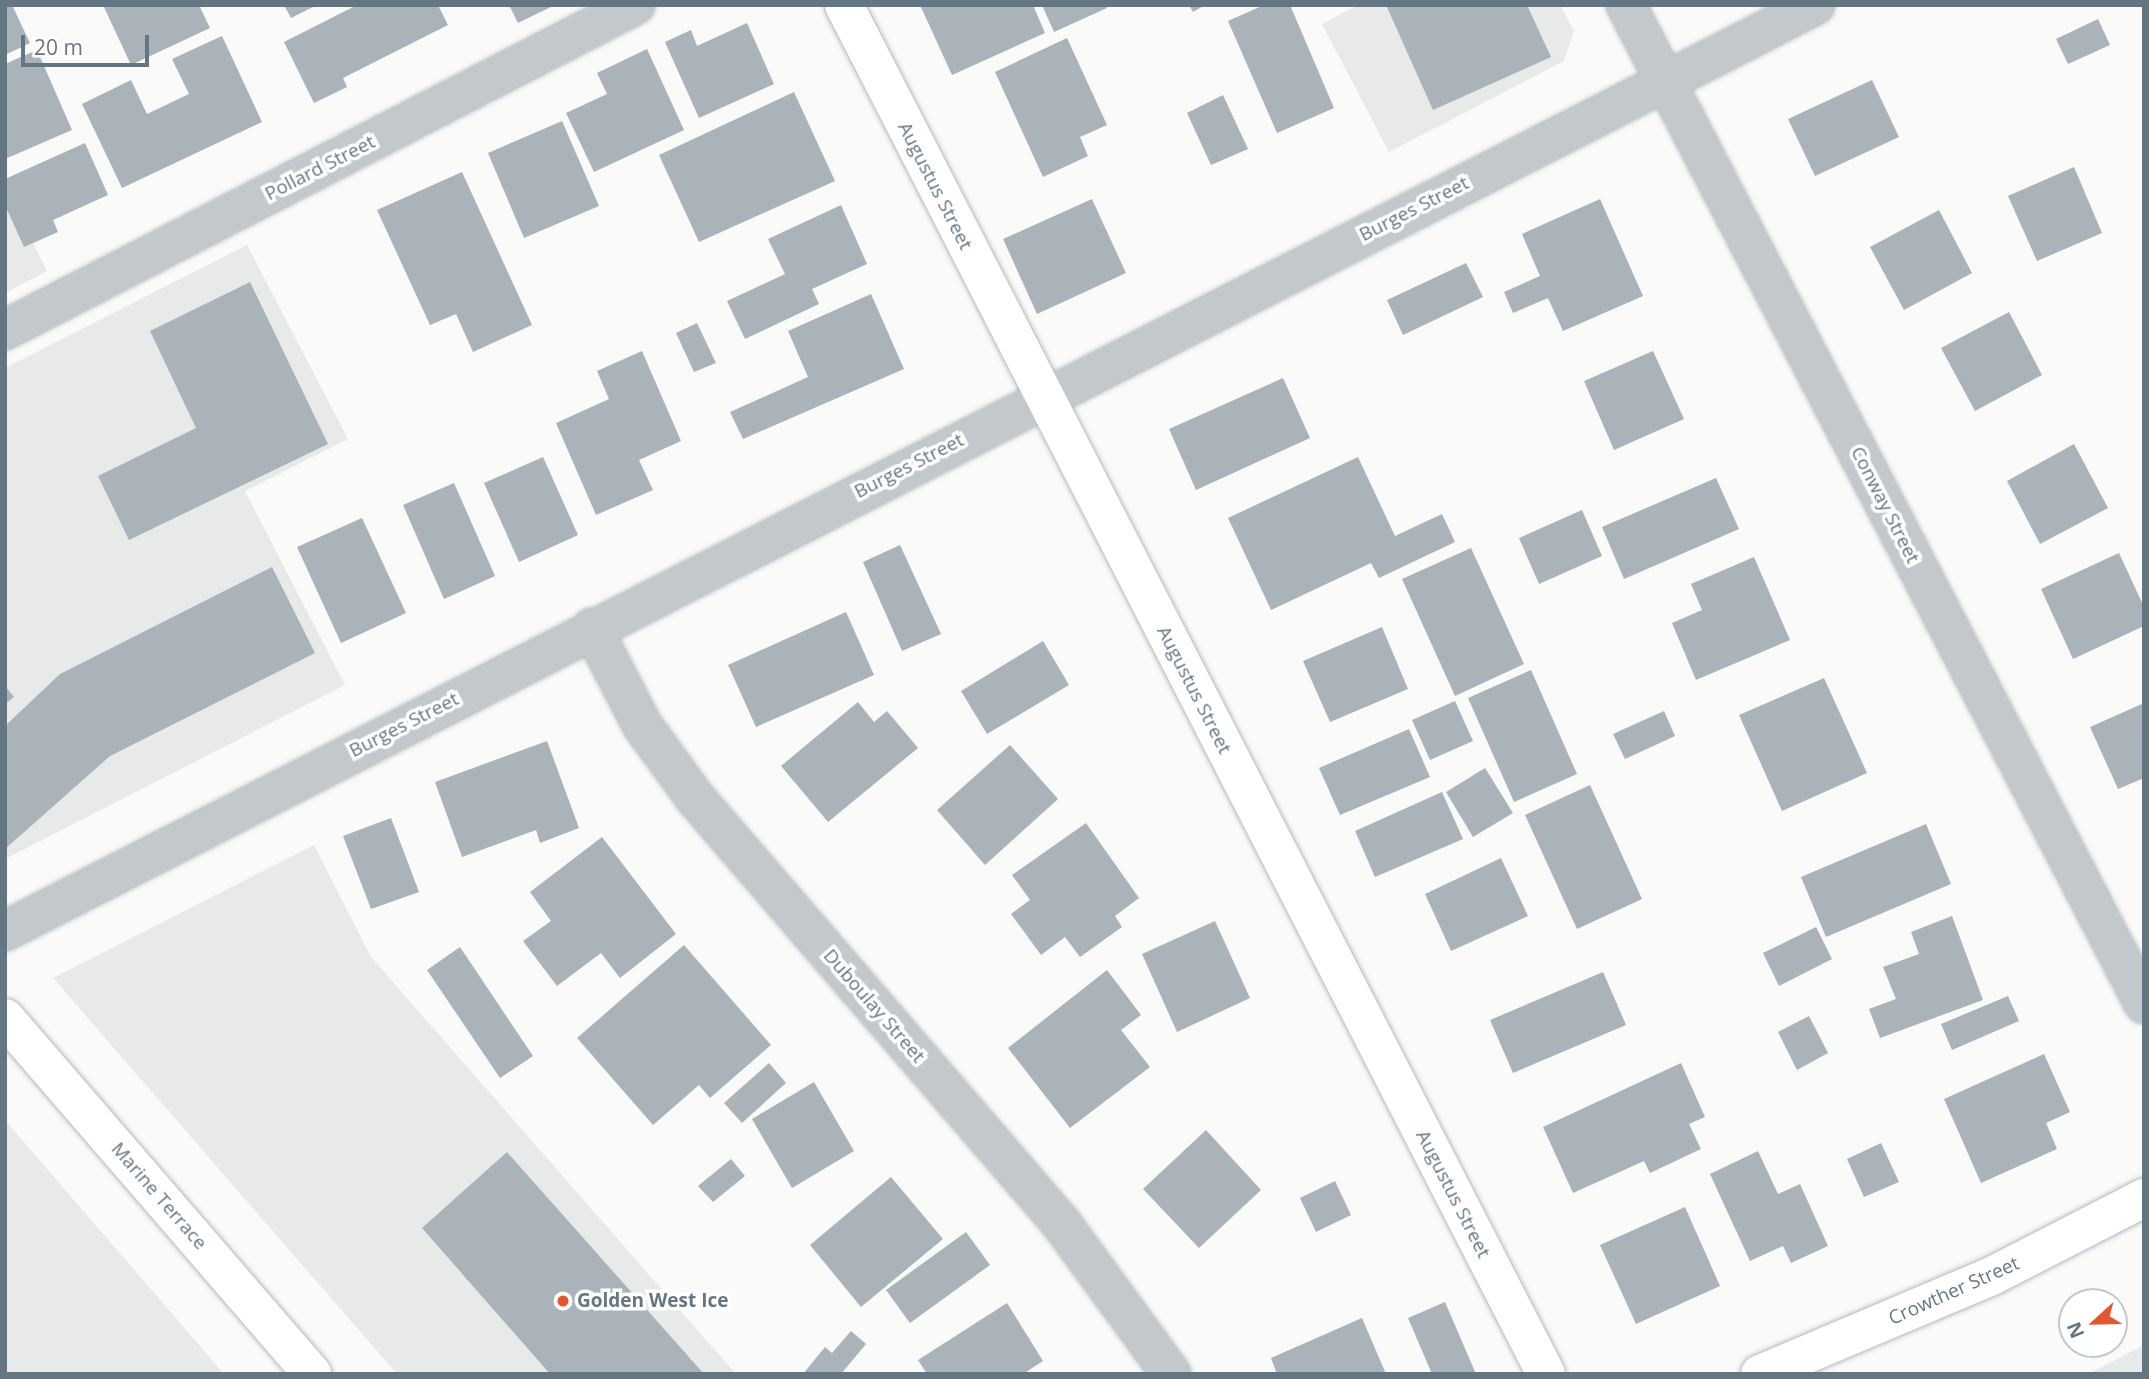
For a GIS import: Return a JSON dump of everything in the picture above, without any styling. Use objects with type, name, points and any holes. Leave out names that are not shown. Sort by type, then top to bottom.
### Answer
[{"type":"street","name":"Pollard Street","points":[[5,330],[635,5]]},
{"type":"street","name":"Augustus Street","points":[[845,5],[1042,397],[1546,1374]]},
{"type":"street","name":"Conway Street","points":[[1626,5],[2144,1004]]},
{"type":"street","name":"Burges Street","points":[[5,931],[1042,397],[1815,5]]},
{"type":"street","name":"Duboulay Street","points":[[592,628],[642,725],[696,799],[1061,1223],[1171,1374]]},
{"type":"street","name":"Marine Terrace","points":[[5,1018],[312,1374]]},
{"type":"street","name":"Crowther Street","points":[[1760,1374],[1992,1276],[2144,1198]]},
{"type":"shaded area","points":[[1358,5],[1560,5],[1574,31],[1564,61],[1389,152],[1322,24]]},
{"type":"shaded area","points":[[5,188],[47,271],[5,293]]},
{"type":"shaded area","points":[[247,245],[348,439],[245,491],[345,685],[5,859],[5,368]]},
{"type":"shaded area","points":[[314,845],[371,957],[736,1374],[397,1374],[53,978]]},
{"type":"shaded area","points":[[5,1120],[224,1374],[5,1374]]},
{"type":"shaded area","points":[[2144,1345],[2144,1374],[2088,1374],[2119,1358],[2128,1358],[2128,1353]]},
{"type":"building","points":[[5,5],[12,5],[30,43],[5,55]]},
{"type":"building","points":[[103,5],[199,5],[210,28],[131,65]]},
{"type":"building","points":[[284,5],[317,5],[291,18]]},
{"type":"building","points":[[357,5],[438,5],[448,25],[343,78],[347,87],[314,103],[284,42]]},
{"type":"building","points":[[509,5],[555,5],[518,23]]},
{"type":"building","points":[[920,5],[1033,5],[1045,33],[952,75]]},
{"type":"building","points":[[1042,5],[1105,5],[1107,8],[1054,32]]},
{"type":"building","points":[[1189,5],[1205,5],[1193,12]]},
{"type":"building","points":[[1264,5],[1290,5],[1334,108],[1277,133],[1228,21]]},
{"type":"building","points":[[1386,5],[1527,5],[1551,57],[1433,110]]},
{"type":"building","points":[[2098,19],[2110,45],[2068,64],[2056,39]]},
{"type":"building","points":[[747,23],[774,84],[699,118],[665,42],[691,30],[697,46]]},
{"type":"building","points":[[222,36],[262,122],[122,188],[82,104],[131,80],[147,114],[189,94],[172,59]]},
{"type":"building","points":[[1067,38],[1107,125],[1080,137],[1088,156],[1043,177],[995,72]]},
{"type":"building","points":[[647,49],[684,130],[594,172],[566,113],[607,94],[597,73]]},
{"type":"building","points":[[37,50],[72,130],[5,159],[5,64]]},
{"type":"building","points":[[1872,80],[1899,137],[1815,176],[1788,119]]},
{"type":"building","points":[[794,92],[835,181],[699,242],[659,155]]},
{"type":"building","points":[[1223,95],[1248,149],[1211,165],[1187,113]]},
{"type":"building","points":[[562,121],[599,206],[524,238],[488,153]]},
{"type":"building","points":[[85,143],[108,195],[53,220],[58,232],[24,247],[5,205],[5,179]]},
{"type":"building","points":[[2074,167],[2102,233],[2037,261],[2008,196]]},
{"type":"building","points":[[462,172],[532,325],[473,352],[456,314],[430,325],[377,210]]},
{"type":"building","points":[[1092,199],[1126,273],[1037,314],[1003,239]]},
{"type":"building","points":[[1600,199],[1643,296],[1563,331],[1548,298],[1513,313],[1504,292],[1540,276],[1522,234]]},
{"type":"building","points":[[841,205],[867,264],[812,289],[819,304],[745,339],[727,301],[785,274],[768,239]]},
{"type":"building","points":[[1939,210],[1972,273],[1904,310],[1870,247]]},
{"type":"building","points":[[1466,263],[1483,297],[1403,335],[1387,300]]},
{"type":"building","points":[[250,282],[328,444],[129,540],[98,476],[196,428],[150,331]]},
{"type":"building","points":[[871,294],[904,369],[743,439],[730,412],[808,377],[788,331]]},
{"type":"building","points":[[2009,312],[2042,375],[1975,411],[1941,348]]},
{"type":"building","points":[[697,323],[716,363],[694,372],[676,333]]},
{"type":"building","points":[[642,351],[681,441],[639,460],[653,490],[596,515],[556,423],[609,399],[597,371]]},
{"type":"building","points":[[1653,351],[1684,419],[1614,450],[1584,381]]},
{"type":"building","points":[[1283,378],[1310,438],[1196,490],[1169,429]]},
{"type":"building","points":[[2074,444],[2108,508],[2040,544],[2007,481]]},
{"type":"building","points":[[543,457],[578,535],[519,562],[484,483]]},
{"type":"building","points":[[1358,457],[1395,536],[1442,514],[1455,542],[1379,578],[1371,563],[1271,610],[1228,518]]},
{"type":"building","points":[[1716,478],[1739,529],[1624,579],[1602,527]]},
{"type":"building","points":[[454,483],[495,576],[444,599],[403,505]]},
{"type":"building","points":[[1582,510],[1602,556],[1539,584],[1519,538]]},
{"type":"building","points":[[362,518],[406,613],[341,643],[297,547]]},
{"type":"building","points":[[900,545],[941,634],[902,651],[863,562]]},
{"type":"building","points":[[1471,548],[1524,664],[1455,696],[1402,579]]},
{"type":"building","points":[[2119,553],[2144,607],[2144,626],[2073,659],[2041,589]]},
{"type":"building","points":[[1754,557],[1790,640],[1696,680],[1672,623],[1702,610],[1691,584]]},
{"type":"building","points":[[272,567],[315,653],[110,756],[5,849],[5,726],[60,674]]},
{"type":"building","points":[[846,612],[874,675],[756,727],[728,665]]},
{"type":"building","points":[[1382,627],[1408,689],[1330,722],[1303,661]]},
{"type":"building","points":[[1043,641],[1069,685],[987,734],[961,691]]},
{"type":"building","points":[[1531,670],[1577,774],[1514,802],[1468,698]]},
{"type":"building","points":[[1824,678],[1867,773],[1782,811],[1739,715]]},
{"type":"building","points":[[5,686],[14,697],[5,704]]},
{"type":"building","points":[[1455,701],[1473,741],[1430,760],[1412,720]]},
{"type":"building","points":[[858,702],[874,722],[887,711],[918,748],[828,822],[781,766]]},
{"type":"building","points":[[2144,703],[2144,778],[2118,789],[2090,727]]},
{"type":"building","points":[[1664,711],[1675,736],[1625,759],[1613,734]]},
{"type":"building","points":[[1409,729],[1430,777],[1340,815],[1319,768]]},
{"type":"building","points":[[547,741],[579,828],[540,843],[536,830],[462,857],[435,782]]},
{"type":"building","points":[[1010,745],[1058,799],[985,865],[937,810]]},
{"type":"building","points":[[1485,768],[1513,813],[1473,837],[1446,792]]},
{"type":"building","points":[[1590,785],[1642,899],[1577,929],[1525,815]]},
{"type":"building","points":[[1442,792],[1463,839],[1375,877],[1355,831]]},
{"type":"building","points":[[391,818],[419,892],[371,909],[343,836]]},
{"type":"building","points":[[1086,823],[1139,898],[1115,916],[1122,927],[1080,957],[1065,937],[1041,955],[1011,914],[1030,900],[1012,875]]},
{"type":"building","points":[[1926,824],[1951,884],[1826,937],[1801,877]]},
{"type":"building","points":[[602,837],[676,934],[620,978],[601,953],[557,986],[523,941],[551,921],[530,892]]},
{"type":"building","points":[[1501,858],[1528,916],[1451,951],[1425,894]]},
{"type":"building","points":[[1952,916],[1983,1000],[1880,1038],[1869,1009],[1896,999],[1883,967],[1919,954],[1911,932]]},
{"type":"building","points":[[1215,921],[1250,998],[1177,1032],[1142,954]]},
{"type":"building","points":[[1816,927],[1832,959],[1779,986],[1763,953]]},
{"type":"building","points":[[684,945],[771,1045],[710,1098],[699,1085],[653,1125],[577,1038]]},
{"type":"building","points":[[460,947],[533,1056],[500,1078],[427,970]]},
{"type":"building","points":[[1107,970],[1141,1015],[1121,1030],[1150,1067],[1070,1128],[1008,1048]]},
{"type":"building","points":[[1603,972],[1626,1025],[1513,1073],[1490,1020]]},
{"type":"building","points":[[2008,996],[2019,1021],[1952,1050],[1941,1024]]},
{"type":"building","points":[[1809,1016],[1828,1053],[1797,1070],[1778,1032]]},
{"type":"building","points":[[2044,1054],[2070,1112],[2046,1123],[2057,1149],[1981,1183],[1944,1099]]},
{"type":"building","points":[[769,1063],[786,1083],[742,1123],[724,1103]]},
{"type":"building","points":[[1681,1063],[1705,1117],[1689,1124],[1701,1149],[1650,1173],[1644,1161],[1573,1193],[1543,1127]]},
{"type":"building","points":[[814,1082],[854,1151],[792,1188],[752,1119]]},
{"type":"building","points":[[1206,1130],[1261,1190],[1199,1248],[1143,1189]]},
{"type":"building","points":[[1881,1143],[1899,1182],[1864,1197],[1847,1159]]},
{"type":"building","points":[[1758,1151],[1778,1194],[1800,1184],[1828,1246],[1791,1263],[1783,1246],[1750,1261],[1710,1174]]},
{"type":"building","name":"Golden West Ice","points":[[507,1152],[704,1374],[550,1374],[422,1228]]},
{"type":"building","points":[[731,1159],[745,1176],[713,1202],[698,1186]]},
{"type":"building","points":[[891,1177],[943,1239],[861,1307],[810,1245]]},
{"type":"building","points":[[1335,1181],[1351,1215],[1316,1232],[1300,1198]]},
{"type":"building","points":[[1685,1207],[1720,1286],[1636,1324],[1600,1245]]},
{"type":"building","points":[[966,1232],[990,1265],[910,1323],[886,1290]]},
{"type":"building","points":[[1445,1302],[1476,1374],[1432,1374],[1408,1318]]},
{"type":"building","points":[[1007,1303],[1043,1361],[1023,1374],[927,1374],[918,1360]]},
{"type":"building","points":[[1362,1318],[1386,1374],[1277,1374],[1271,1358]]},
{"type":"building","points":[[851,1331],[866,1344],[841,1374],[803,1374],[825,1347],[832,1353]]},
{"type":"place","name":"Golden West Ice","points":[[563,1301]]}]
